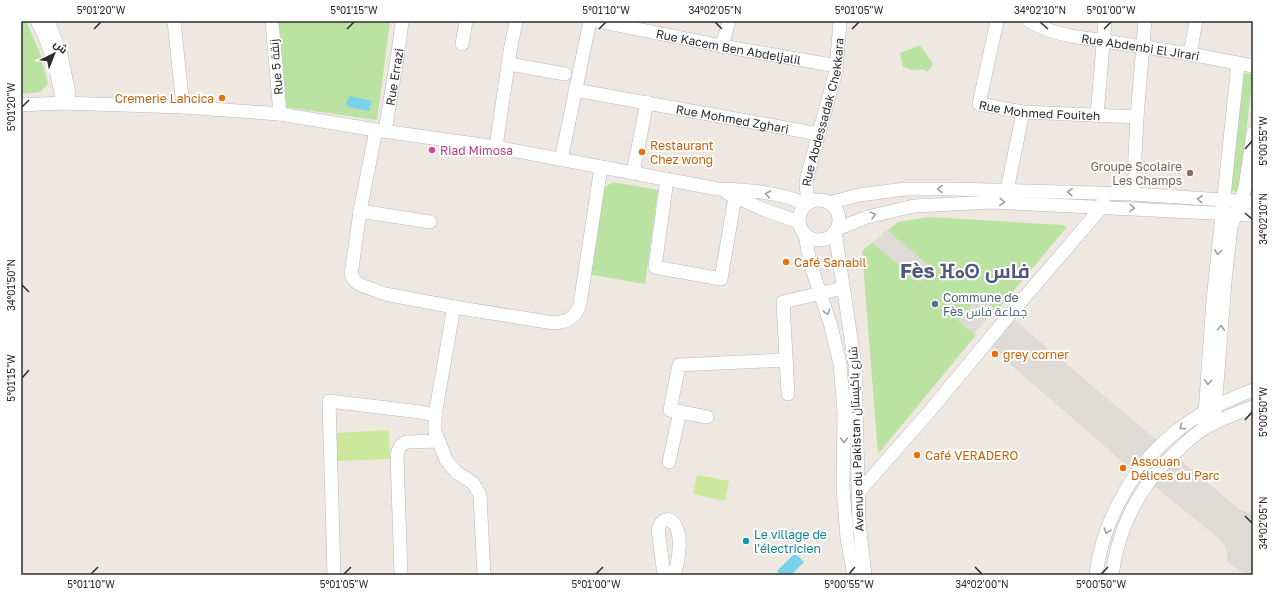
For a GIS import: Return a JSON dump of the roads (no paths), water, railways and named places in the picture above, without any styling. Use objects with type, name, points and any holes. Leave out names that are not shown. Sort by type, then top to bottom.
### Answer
[{"type":"street","points":[[37,21],[45,37],[67,103]]},
{"type":"street","points":[[48,21],[61,54],[66,73],[67,103]]},
{"type":"street","points":[[174,21],[183,107]]},
{"type":"street","name":"Rue 5 زنقة","points":[[272,21],[280,114]]},
{"type":"street","name":"Rue Errazi","points":[[402,21],[381,131],[360,211],[350,272],[353,279],[361,285],[375,291],[454,307],[554,323],[563,322],[573,317],[580,304],[601,167]]},
{"type":"street","points":[[462,44],[466,21]]},
{"type":"street","points":[[496,147],[516,21]]},
{"type":"street","points":[[561,160],[590,21]]},
{"type":"street","name":"Rue Kacem Ben Abdeljalil","points":[[597,21],[653,26],[722,46],[837,66]]},
{"type":"street","points":[[722,46],[729,21]]},
{"type":"street","name":"Rue Abdessadak Chekkara","points":[[807,204],[807,177],[837,66],[840,21]]},
{"type":"street","name":"Rue Mohmed Fouiteh","points":[[997,21],[979,104],[1023,112],[1137,117]]},
{"type":"street","points":[[1097,116],[1105,21]]},
{"type":"street","points":[[1133,194],[1137,117],[1145,21]]},
{"type":"street","points":[[1190,54],[1196,21]]},
{"type":"street","name":"Rue Abdenbi El Jirari","points":[[1038,23],[1054,32],[1190,54],[1253,66]]},
{"type":"street","points":[[508,64],[565,74]]},
{"type":"street","points":[[1209,426],[1231,227],[1229,214],[1224,200],[1238,64]]},
{"type":"street","name":"Rue Mohmed Zghari","points":[[575,90],[819,134]]},
{"type":"street","points":[[633,173],[647,102]]},
{"type":"street","points":[[21,105],[67,103],[183,107],[280,114],[381,131],[496,147],[718,189],[747,190],[770,194],[807,204]]},
{"type":"street","points":[[1007,190],[1023,112]]},
{"type":"street","points":[[1247,201],[1245,188],[1253,134]]},
{"type":"street","points":[[667,179],[655,268],[721,279],[735,197]]},
{"type":"street","points":[[718,189],[765,210],[799,222]]},
{"type":"street","points":[[829,203],[859,195],[905,189],[1007,190],[1133,194],[1247,201]]},
{"type":"street","points":[[858,493],[929,412],[1102,207],[1104,193]]},
{"type":"street","points":[[836,231],[838,214],[829,203],[822,200],[815,200],[807,204],[802,209],[799,216],[802,231],[813,239],[822,240],[836,231],[868,217],[914,206],[992,202],[1253,215]]},
{"type":"street","points":[[1229,214],[1247,201]]},
{"type":"street","points":[[360,211],[430,222]]},
{"type":"street","name":"Avenue du Pakistan شارع باكيستان","points":[[836,231],[855,365],[859,523],[865,575]]},
{"type":"street","name":"Avenue du Pakistan شارع باكيستان","points":[[805,234],[810,263],[831,326],[840,364],[843,389],[843,487],[847,538],[854,575]]},
{"type":"street","points":[[788,394],[783,302],[843,288]]},
{"type":"street","points":[[454,307],[434,415],[435,431],[446,460],[450,466],[456,472],[473,483],[480,495],[484,575]]},
{"type":"street","points":[[707,417],[670,410],[679,365],[786,360]]},
{"type":"street","points":[[1096,575],[1108,526],[1121,499],[1141,468],[1158,447],[1178,430],[1210,409],[1253,390]]},
{"type":"street","points":[[334,575],[329,401],[434,415]]},
{"type":"street","points":[[1112,575],[1121,533],[1129,515],[1142,492],[1163,464],[1183,445],[1209,426],[1253,407]]},
{"type":"street","points":[[669,462],[680,412]]},
{"type":"street","points":[[401,575],[397,455],[399,448],[403,443],[439,441]]},
{"type":"street","points":[[664,575],[658,529],[660,523],[665,520],[670,520],[674,523],[679,537],[677,566],[674,575]]},
{"type":"water","points":[[350,96],[372,101],[369,111],[348,107],[346,103]]},
{"type":"water","points":[[795,553],[804,562],[791,575],[781,575],[777,571]]},
{"type":"place","name":"Cremerie Lahcica","points":[[222,98]]},
{"type":"place","name":"Riad Mimosa","points":[[432,150]]},
{"type":"place","name":"Restaurant Chez wong","points":[[642,152]]},
{"type":"place","name":"Groupe Scolaire Les Champs","points":[[1190,173]]},
{"type":"place","name":"Café Sanabil","points":[[786,262]]},
{"type":"place","name":"Commune de Fès جماعة فاس","points":[[935,304]]},
{"type":"place","name":"grey corner","points":[[995,354]]},
{"type":"place","name":"Café VERADERO","points":[[917,455]]},
{"type":"place","name":"Assouan Délices du Parc","points":[[1123,468]]},
{"type":"place","name":"Le village de l'électricien","points":[[746,541]]},
{"type":"district","name":"Fès ⴼⴰⵙ فاس","points":[[965,270]]}]
